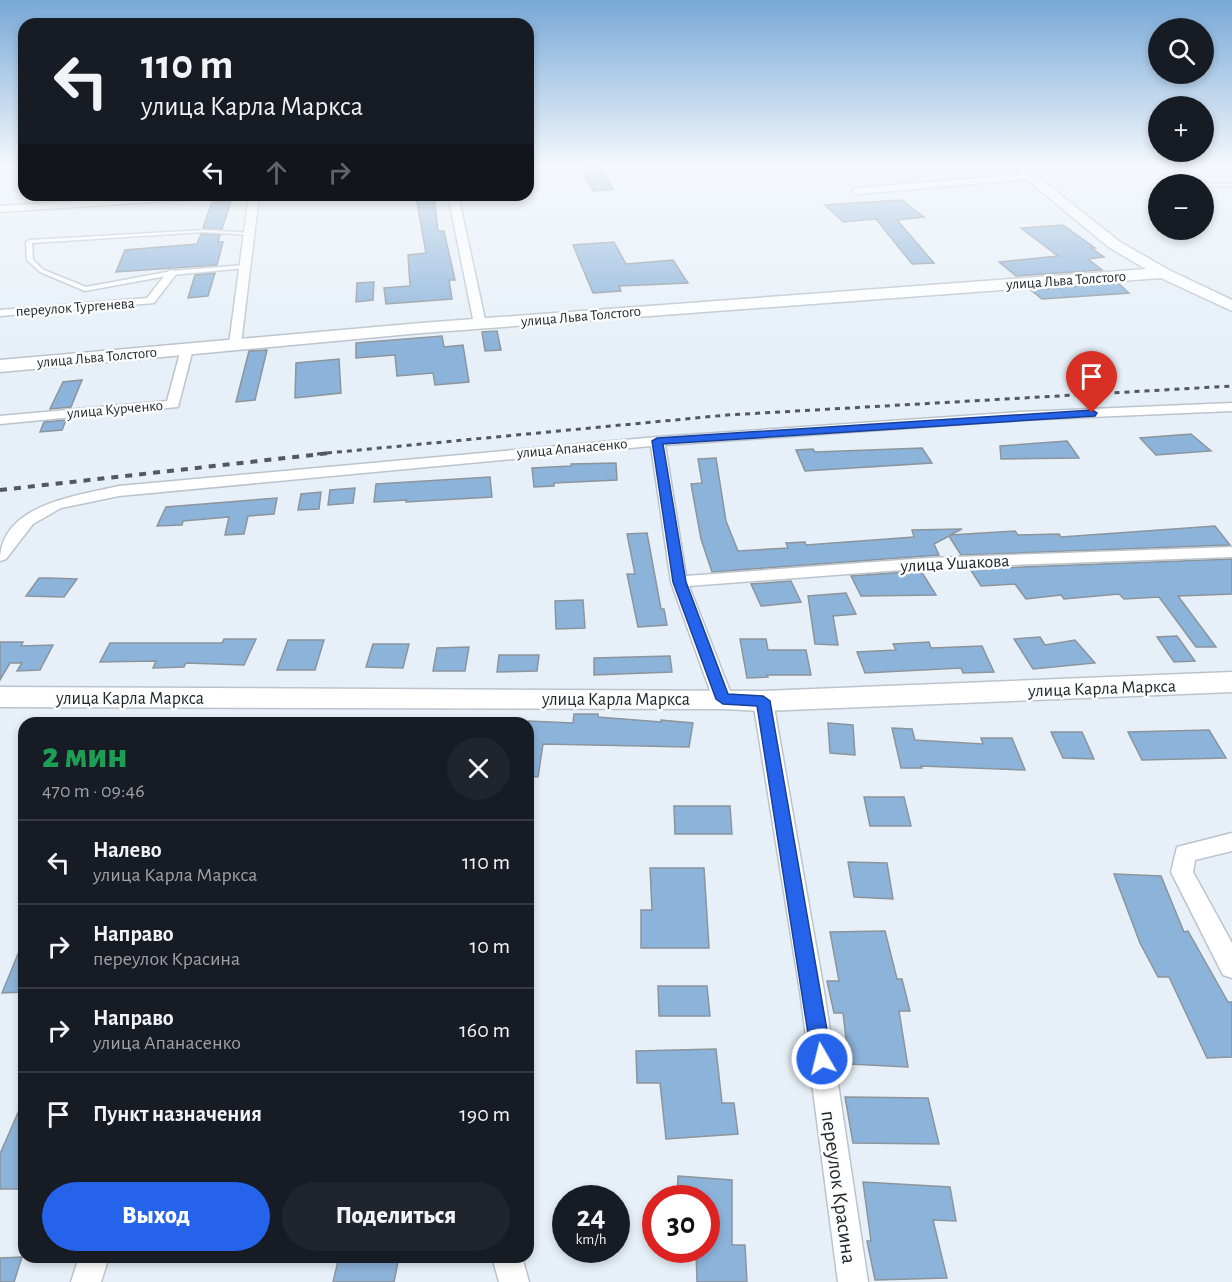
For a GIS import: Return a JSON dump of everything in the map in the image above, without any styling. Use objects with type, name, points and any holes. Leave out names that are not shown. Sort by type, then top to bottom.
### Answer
[{"type":"main road","points":[[1089,225],[1115,245],[1163,273],[1232,306]]},
{"type":"main road","name":"улица Льва Толстого","points":[[0,366],[480,324],[897,291],[1163,273]]},
{"type":"main road","name":"улица Карла Маркса","points":[[0,697],[763,701],[1232,682]]},
{"type":"street","points":[[235,344],[250,225]]},
{"type":"street","points":[[459,225],[480,324]]},
{"type":"street","name":"переулок Тургенева","points":[[0,313],[150,302],[172,273]]},
{"type":"street","name":"улица Курченко","points":[[0,420],[172,404],[187,349]]},
{"type":"street","name":"улица Апанасенко","points":[[0,556],[27,521],[56,505],[119,491],[657,441],[1021,417],[1232,407]]},
{"type":"street","points":[[657,441],[679,582],[723,699]]},
{"type":"street","name":"улица Ушакова","points":[[679,582],[928,563],[1232,552]]},
{"type":"street","name":"переулок Красина","points":[[763,701],[812,992],[852,1282]]},
{"type":"street","points":[[1232,842],[1185,853],[1182,872],[1232,967]]},
{"type":"street","points":[[86,1282],[92,1263]]},
{"type":"street","points":[[509,1263],[514,1282]]},
{"type":"lane","name":"переулок Тургенева","points":[[244,267],[172,273],[85,289],[42,272],[30,260],[29,242],[204,231],[249,234]]},
{"type":"building","points":[[204,225],[223,225],[222,229],[203,228]]},
{"type":"building","points":[[421,225],[437,225],[438,231],[444,231],[455,280],[449,280],[452,299],[386,304],[384,288],[410,286],[408,255],[426,253]]},
{"type":"building","points":[[881,225],[901,225],[934,263],[912,264]]},
{"type":"building","points":[[1063,225],[1104,257],[1088,259],[1102,270],[1016,276],[999,262],[1058,256],[1021,228]]},
{"type":"building","points":[[201,234],[220,235],[218,242],[223,242],[217,265],[116,272],[125,250],[197,244]]},
{"type":"building","points":[[614,242],[626,264],[673,260],[688,283],[619,286],[621,291],[593,293],[573,245]]},
{"type":"building","points":[[215,273],[208,296],[188,298],[195,275]]},
{"type":"building","points":[[374,282],[373,300],[356,302],[357,283]]},
{"type":"building","points":[[1118,283],[1129,293],[1042,299],[1031,290]]},
{"type":"building","points":[[497,331],[501,350],[485,351],[482,332]]},
{"type":"building","points":[[442,336],[444,347],[463,345],[469,382],[435,385],[433,373],[397,376],[395,355],[356,358],[356,343]]},
{"type":"building","points":[[267,350],[255,400],[236,402],[249,351]]},
{"type":"building","points":[[339,359],[341,393],[295,398],[296,363]]},
{"type":"building","points":[[82,380],[71,407],[50,409],[63,382]]},
{"type":"building","points":[[66,420],[62,430],[40,432],[44,422]]},
{"type":"building","points":[[1191,434],[1211,451],[1156,455],[1140,438]]},
{"type":"building","points":[[1067,441],[1079,458],[1001,459],[1000,446]]},
{"type":"building","points":[[922,448],[932,463],[805,471],[796,450],[813,449],[815,452]]},
{"type":"building","points":[[716,458],[726,521],[738,551],[788,548],[786,543],[805,542],[806,545],[914,537],[912,530],[962,529],[950,535],[1015,531],[1018,535],[1059,534],[1061,537],[1215,526],[1230,545],[961,555],[949,536],[934,544],[939,555],[712,572],[701,539],[691,484],[702,483],[698,459]]},
{"type":"building","points":[[616,463],[617,480],[554,483],[554,486],[534,487],[532,468]]},
{"type":"building","points":[[490,477],[492,497],[374,502],[376,484]]},
{"type":"building","points":[[355,488],[353,503],[328,505],[330,490]]},
{"type":"building","points":[[321,492],[319,509],[298,510],[301,494]]},
{"type":"building","points":[[277,498],[274,514],[248,516],[244,534],[225,535],[229,517],[183,521],[182,525],[157,526],[166,507]]},
{"type":"building","points":[[647,533],[661,609],[664,609],[667,625],[638,627],[627,574],[635,574],[627,534]]},
{"type":"building","points":[[1232,559],[1232,594],[1178,596],[1216,647],[1196,647],[1159,597],[1124,599],[1119,594],[1064,599],[1061,595],[1026,599],[1015,584],[981,586],[970,569]]},
{"type":"building","points":[[921,571],[936,595],[861,596],[851,576]]},
{"type":"building","points":[[39,578],[77,579],[64,597],[26,596]]},
{"type":"building","points":[[791,581],[801,602],[761,606],[751,584]]},
{"type":"building","points":[[846,593],[856,614],[833,616],[838,645],[815,644],[808,596]]},
{"type":"building","points":[[583,600],[585,628],[556,629],[555,601]]},
{"type":"building","points":[[1177,636],[1195,661],[1174,662],[1157,637]]},
{"type":"building","points":[[1040,637],[1045,645],[1075,640],[1095,663],[1033,669],[1014,639]]},
{"type":"building","points":[[224,639],[256,639],[244,665],[186,663],[184,667],[153,668],[156,661],[100,662],[110,643],[222,643]]},
{"type":"building","points":[[740,639],[766,639],[768,650],[806,650],[811,675],[767,675],[768,677],[747,678]]},
{"type":"building","points":[[288,640],[324,640],[315,670],[277,670]]},
{"type":"building","points":[[0,642],[23,642],[21,646],[53,645],[40,670],[17,671],[22,663],[10,663],[0,680]]},
{"type":"building","points":[[929,642],[931,648],[982,646],[994,672],[963,673],[961,668],[865,673],[857,652],[896,650],[893,644]]},
{"type":"building","points":[[373,644],[409,644],[403,668],[366,667]]},
{"type":"building","points":[[469,647],[465,671],[433,671],[437,648]]},
{"type":"building","points":[[499,655],[539,655],[537,671],[497,672]]},
{"type":"building","points":[[670,656],[672,672],[594,675],[594,658]]},
{"type":"building","points":[[574,714],[598,714],[598,717],[693,723],[689,747],[543,744],[538,777],[534,777],[534,721],[573,723]]},
{"type":"building","points":[[828,723],[853,725],[855,755],[830,753]]},
{"type":"building","points":[[892,728],[912,729],[915,740],[983,744],[981,738],[1012,738],[1025,770],[921,766],[922,768],[901,768]]},
{"type":"building","points":[[1209,730],[1226,758],[1142,760],[1128,732]]},
{"type":"building","points":[[1051,732],[1082,732],[1094,759],[1063,758]]},
{"type":"building","points":[[864,797],[904,797],[911,826],[870,826]]},
{"type":"building","points":[[674,806],[730,806],[732,834],[675,834]]},
{"type":"building","points":[[848,862],[887,863],[893,899],[854,897]]},
{"type":"building","points":[[650,868],[704,868],[709,948],[641,948],[641,910],[652,910]]},
{"type":"building","points":[[1114,874],[1161,876],[1184,932],[1188,931],[1228,1002],[1232,1002],[1232,1057],[1207,1058],[1169,977],[1158,977],[1140,943]]},
{"type":"building","points":[[885,931],[897,979],[902,979],[910,1011],[899,1011],[908,1067],[849,1064],[843,1013],[834,1013],[827,981],[839,981],[830,932]]},
{"type":"building","points":[[18,954],[18,992],[2,993]]},
{"type":"building","points":[[658,986],[707,986],[710,1016],[659,1016]]},
{"type":"building","points":[[716,1049],[722,1103],[734,1103],[738,1134],[666,1139],[660,1083],[637,1083],[636,1051]]},
{"type":"building","points":[[845,1097],[928,1098],[939,1144],[853,1143]]},
{"type":"building","points":[[18,1113],[18,1189],[0,1189],[0,1154]]},
{"type":"building","points":[[678,1176],[732,1180],[732,1245],[745,1245],[747,1282],[697,1282],[696,1263],[720,1263],[720,1185],[678,1185]]},
{"type":"building","points":[[863,1182],[950,1187],[956,1221],[933,1220],[947,1278],[875,1280],[867,1241],[871,1241]]},
{"type":"building","points":[[18,1257],[18,1263],[20,1263],[14,1282],[0,1282],[0,1258]]},
{"type":"building","points":[[338,1263],[398,1263],[394,1282],[333,1282]]},
{"type":"railway","points":[[317,454],[727,415],[1232,386]]},
{"type":"railway","points":[[0,490],[330,453]]},
{"type":"route","points":[[822,1059],[763,701],[723,699],[679,582],[657,441],[1092,413]]}]
